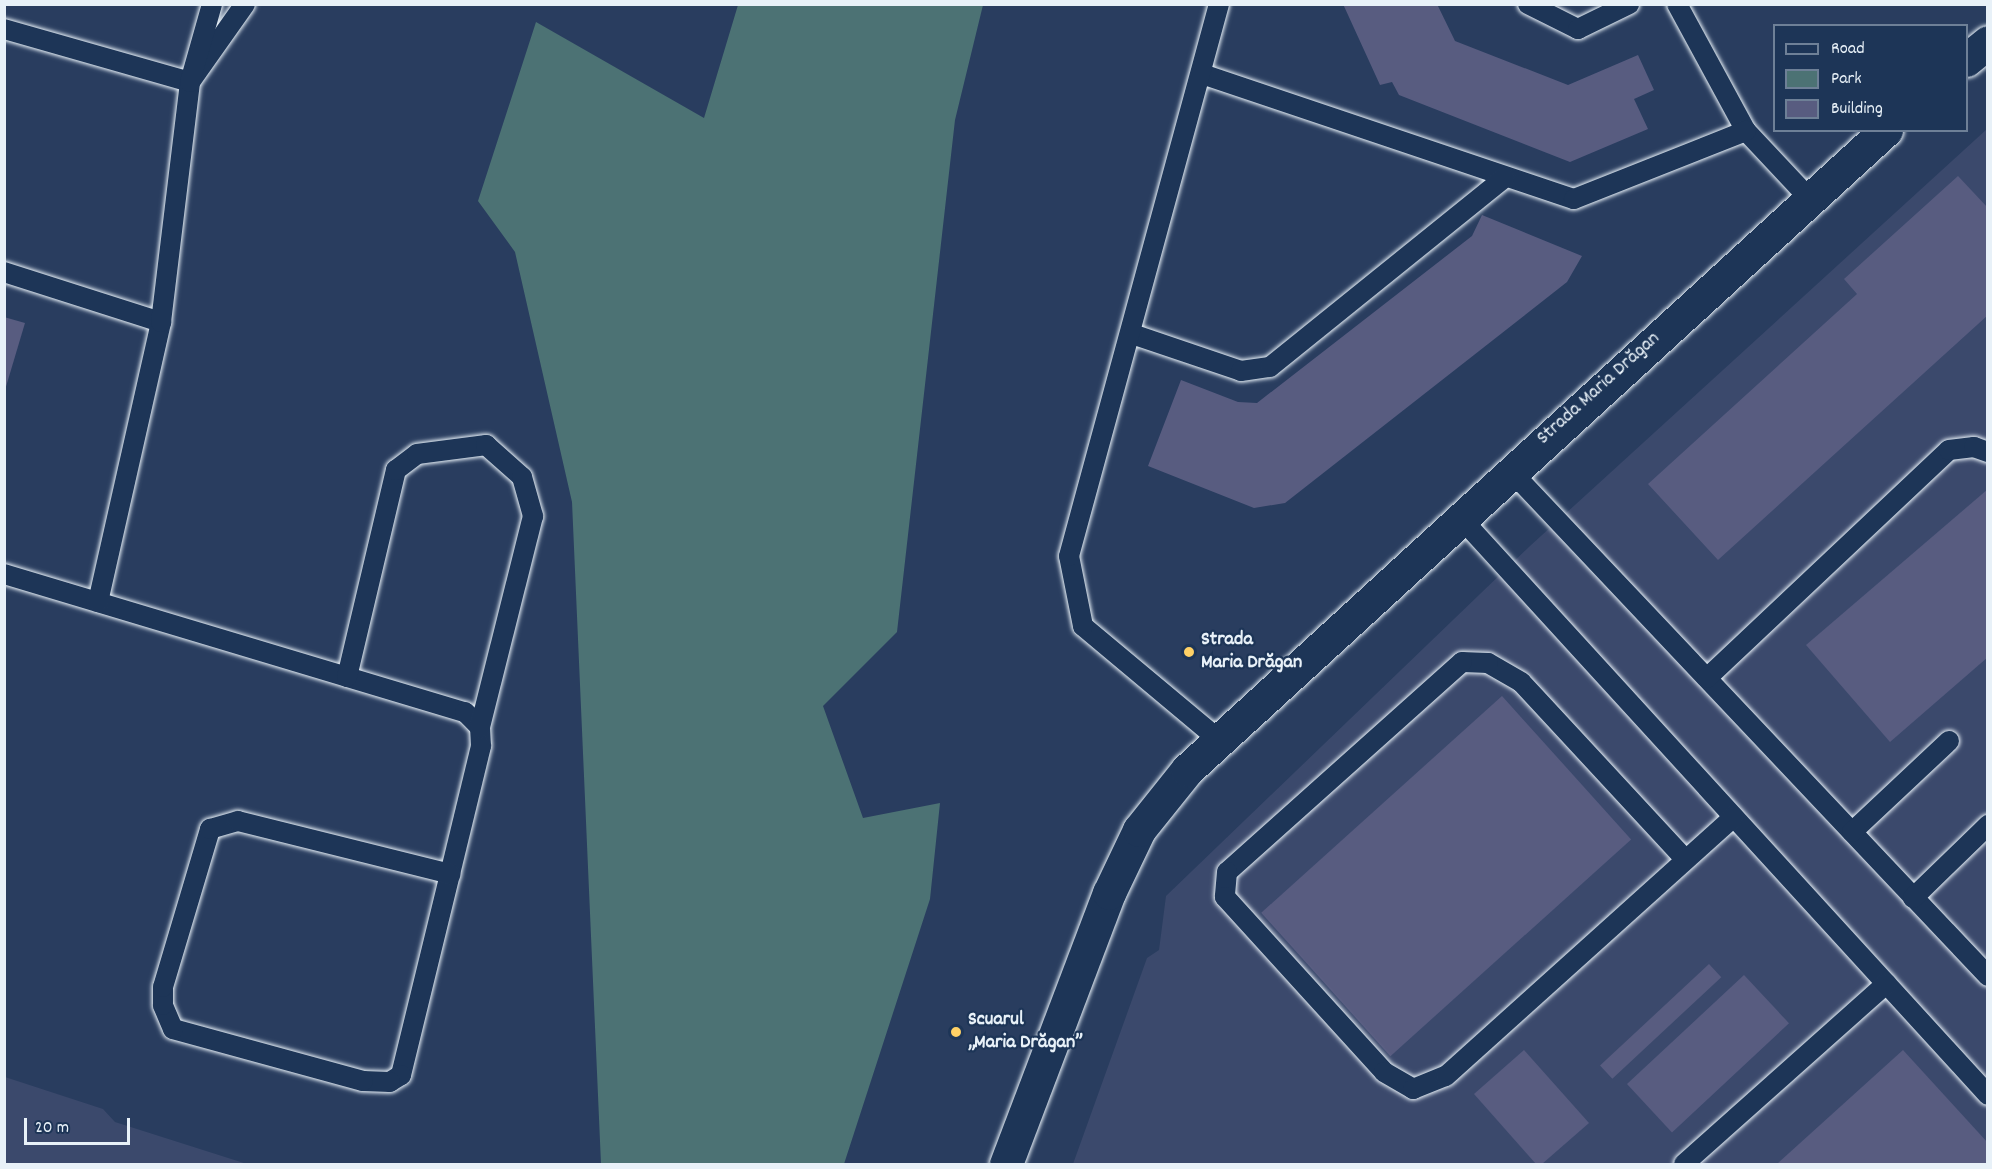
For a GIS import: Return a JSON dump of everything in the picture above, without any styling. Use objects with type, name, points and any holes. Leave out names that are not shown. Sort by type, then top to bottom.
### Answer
[{"type":"main road","points":[[1968,58],[1988,42]]},
{"type":"main road","name":"Strada Maria Drăgan","points":[[1006,1164],[1109,893],[1139,830],[1218,740],[1459,516],[1884,132]]},
{"type":"lane","points":[[98,602],[161,322],[190,82],[212,4]]},
{"type":"lane","points":[[190,82],[245,4]]},
{"type":"lane","points":[[1218,740],[1083,626],[1069,556],[1132,334],[1219,4]]},
{"type":"lane","points":[[1528,4],[1578,29],[1629,4]]},
{"type":"lane","points":[[1677,4],[1746,131],[1809,198]]},
{"type":"lane","points":[[4,29],[190,82]]},
{"type":"lane","points":[[1202,74],[1504,178],[1574,199],[1746,131]]},
{"type":"lane","points":[[1132,334],[1241,371],[1270,367],[1504,178]]},
{"type":"lane","points":[[4,272],[161,322]]},
{"type":"lane","points":[[348,677],[396,470],[417,454],[486,444],[522,477],[533,516],[480,727],[481,746],[450,874],[401,1075],[390,1083],[363,1080],[173,1029],[163,1005],[164,987],[210,829],[238,820],[450,874]]},
{"type":"lane","points":[[1707,678],[1949,450],[1974,447],[1988,452]]},
{"type":"lane","points":[[1510,470],[1988,976]]},
{"type":"lane","points":[[1459,516],[1988,1095]]},
{"type":"lane","points":[[4,574],[465,712],[480,727]]},
{"type":"lane","points":[[1685,859],[1521,682],[1488,663],[1462,662],[1227,872],[1225,897],[1384,1072],[1413,1089],[1446,1076],[1734,817]]},
{"type":"lane","points":[[1852,832],[1948,741]]},
{"type":"lane","points":[[1914,898],[1988,825]]},
{"type":"lane","points":[[1684,1164],[1886,984]]},
{"type":"shaded area","points":[[1987,129],[1987,1164],[1073,1164],[1147,958],[1159,950],[1166,896],[1530,546]]},
{"type":"shaded area","points":[[5,1077],[103,1109],[115,1122],[247,1164],[5,1164]]},
{"type":"green space","points":[[738,5],[983,5],[955,120],[897,632],[823,706],[863,818],[940,803],[930,899],[844,1164],[601,1164],[572,502],[515,252],[478,201],[536,22],[704,118]]},
{"type":"building","points":[[1343,4],[1437,4],[1455,41],[1568,85],[1638,55],[1654,90],[1634,99],[1648,129],[1570,162],[1399,95],[1392,82],[1380,85]]},
{"type":"building","points":[[1958,176],[1988,208],[1988,315],[1718,560],[1648,484],[1857,294],[1844,279]]},
{"type":"building","points":[[1482,215],[1582,256],[1567,282],[1285,503],[1254,508],[1148,466],[1181,380],[1238,402],[1257,403],[1472,236]]},
{"type":"building","points":[[4,317],[25,323],[5,390],[4,390]]},
{"type":"building","points":[[1988,489],[1988,657],[1890,742],[1806,645]]},
{"type":"building","points":[[1502,696],[1631,839],[1390,1056],[1261,913]]},
{"type":"building","points":[[1709,964],[1721,977],[1612,1079],[1600,1066]]},
{"type":"building","points":[[1744,975],[1789,1023],[1672,1132],[1627,1084]]},
{"type":"building","points":[[1524,1050],[1589,1123],[1542,1164],[1536,1164],[1474,1094]]},
{"type":"building","points":[[1903,1050],[1988,1143],[1988,1164],[1777,1164]]},
{"type":"place","name":"Strada Maria Drăgan","points":[[1189,652]]},
{"type":"place","name":"Scuarul „Maria Drăgan”","points":[[956,1032]]}]
